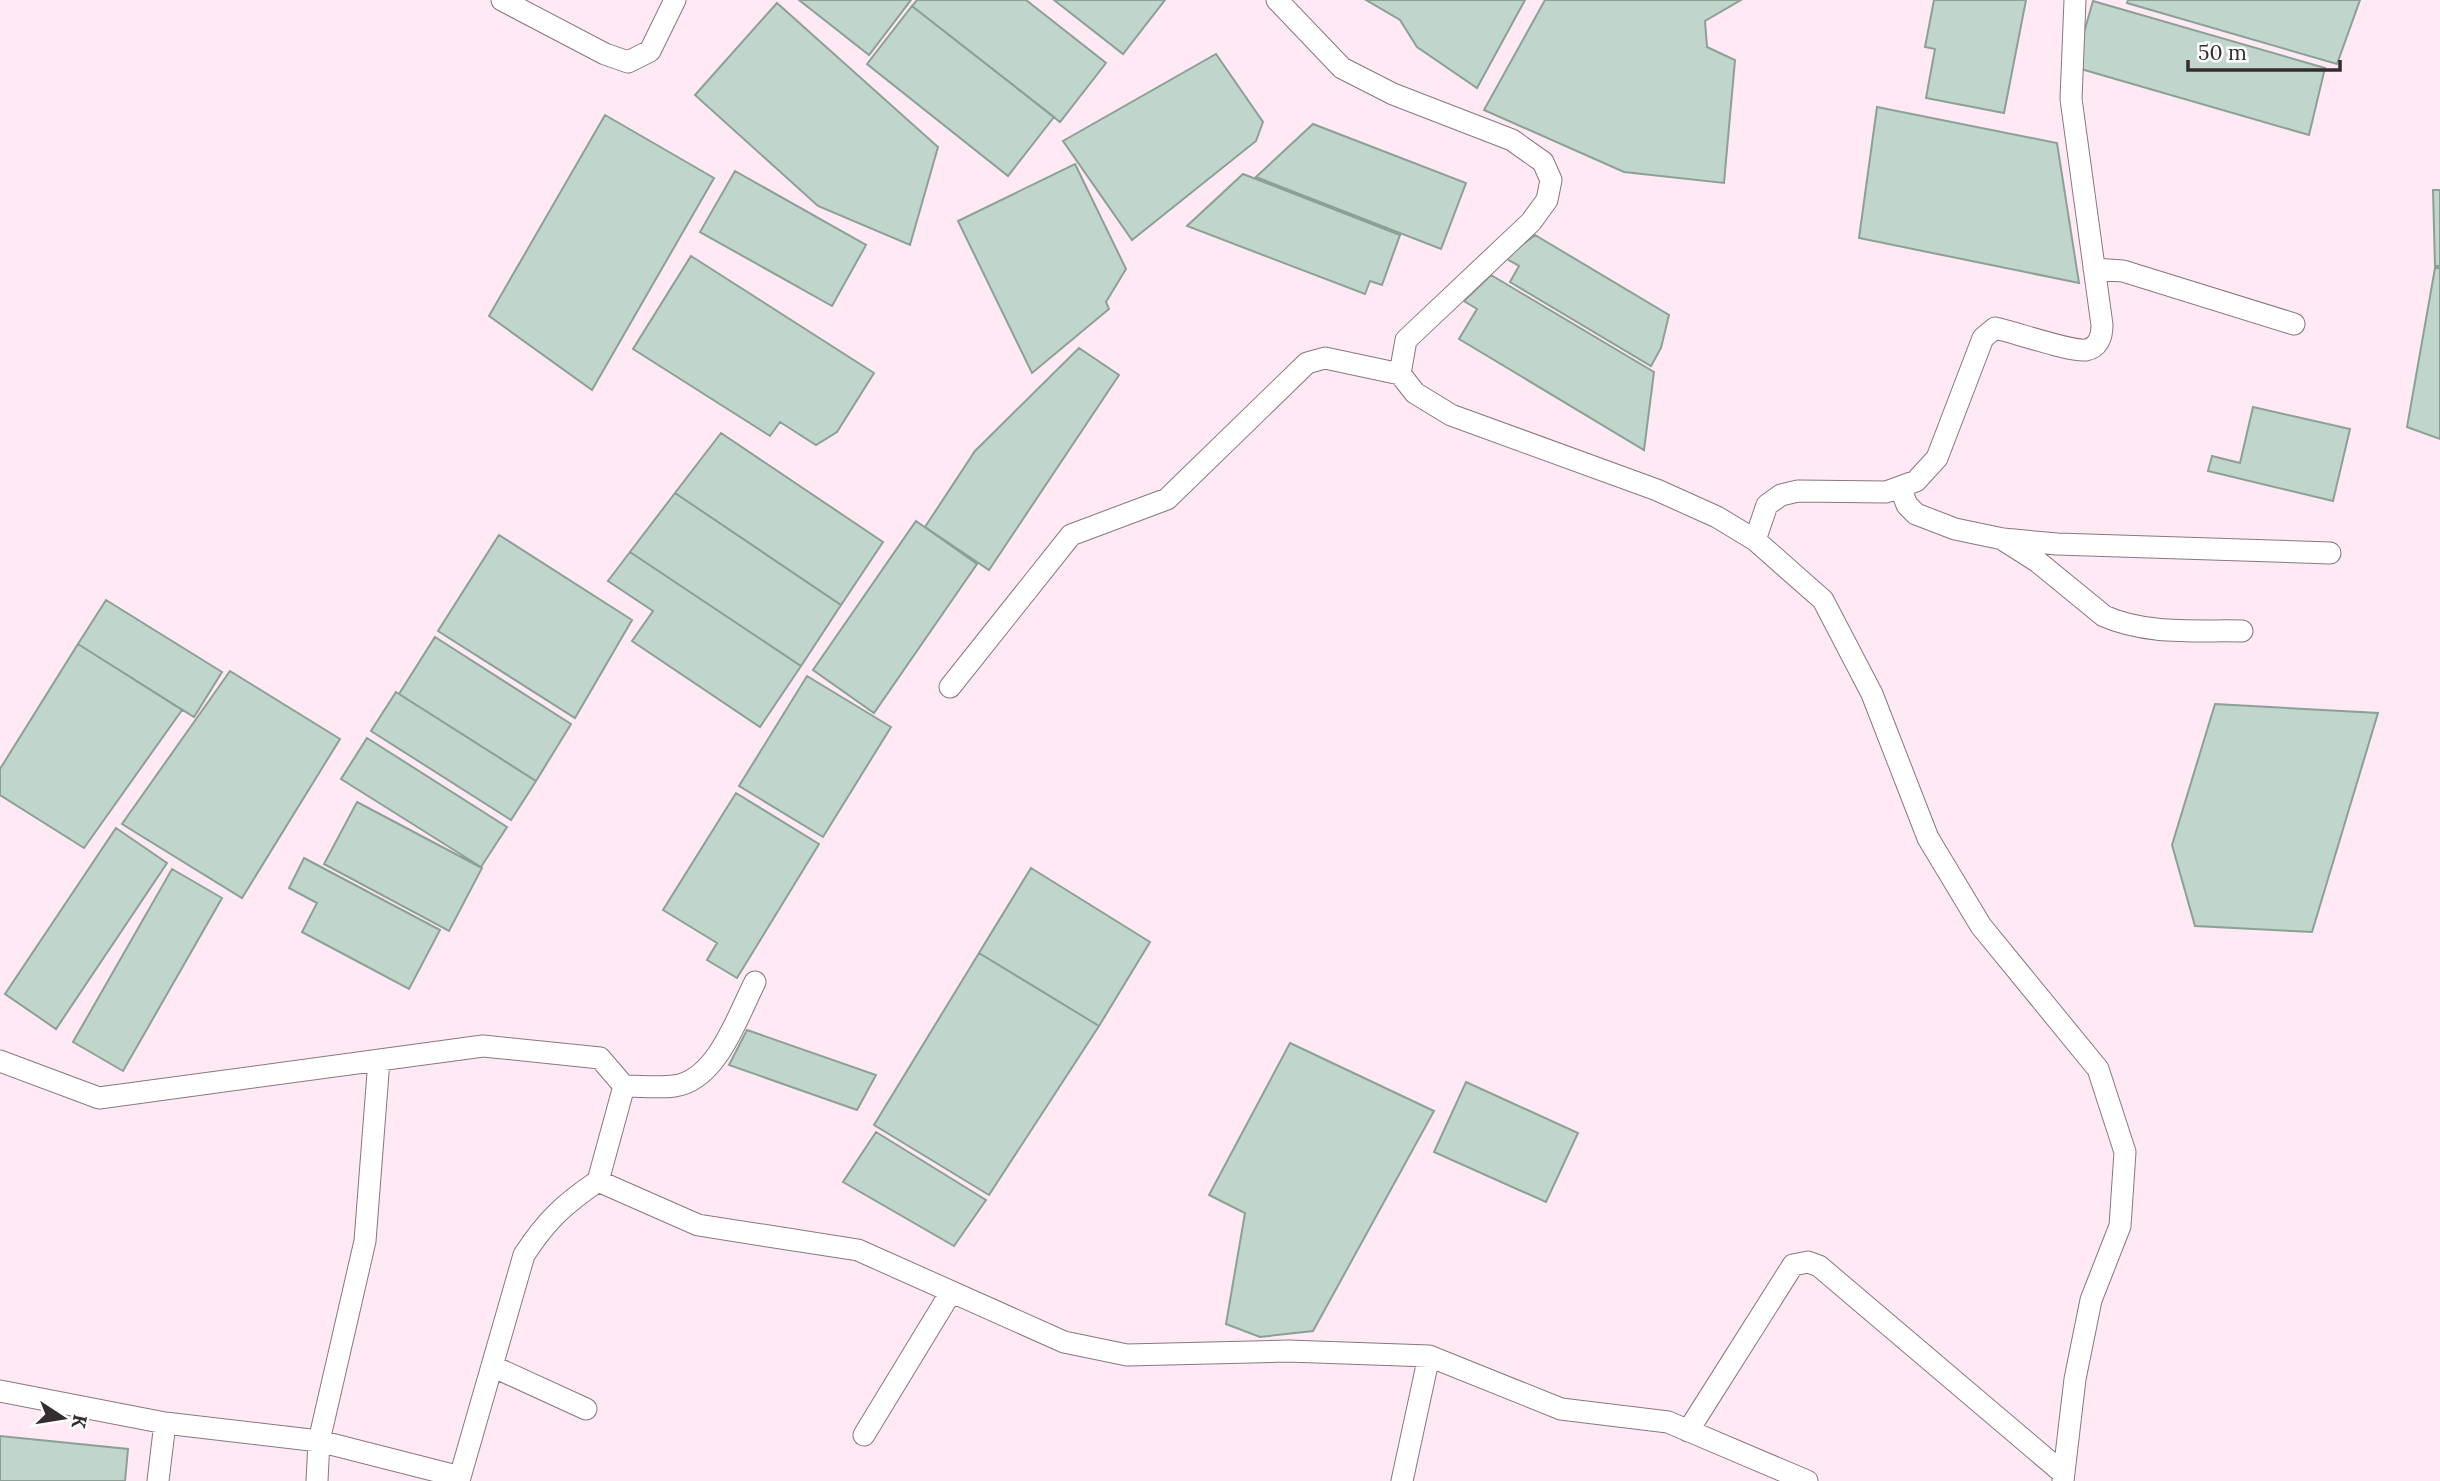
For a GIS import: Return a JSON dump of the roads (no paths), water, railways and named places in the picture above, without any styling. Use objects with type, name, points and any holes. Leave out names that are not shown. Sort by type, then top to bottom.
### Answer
[{"type":"street","points":[[502,0],[605,54],[628,62],[650,51],[675,0]]},
{"type":"street","points":[[1277,0],[1342,68],[1393,94],[1512,140],[1543,162],[1551,180],[1547,200],[1531,222],[1406,340],[1400,374]]},
{"type":"street","points":[[1755,540],[1767,505],[1781,495],[1798,491],[1885,492],[1916,481],[1937,458],[1983,338],[1995,328],[2076,350],[2095,346],[2102,333],[2071,99],[2075,0]]},
{"type":"street","points":[[2094,268],[2123,271],[2294,324]]},
{"type":"street","points":[[950,687],[1071,535],[1167,499],[1307,363],[1325,358],[1400,374],[1415,393],[1451,415],[1657,490],[1717,517],[1755,540],[1823,600],[1872,694],[1928,838],[1981,926],[2098,1069],[2126,1152],[2120,1226],[2091,1300],[2075,1379],[2064,1477]]},
{"type":"street","points":[[1900,487],[1907,505],[1916,514],[1955,529],[2003,539],[2057,544],[2330,554]]},
{"type":"street","points":[[2003,539],[2038,562],[2104,616],[2116,621],[2150,629],[2242,631]]},
{"type":"street","points":[[0,1061],[99,1098],[483,1046],[600,1058],[624,1086],[675,1086],[686,1083],[705,1071],[718,1056],[755,982]]},
{"type":"street","points":[[317,1481],[320,1441],[365,1241],[379,1060]]},
{"type":"street","points":[[0,1391],[165,1423],[320,1441],[460,1479],[524,1255],[543,1225],[598,1181],[624,1086]]},
{"type":"street","points":[[598,1181],[698,1224],[858,1250],[1064,1342],[1128,1355],[1288,1351],[1429,1356],[1561,1409],[1668,1422],[1807,1481]]},
{"type":"street","points":[[1688,1430],[1793,1265],[1808,1262],[1818,1266],[2064,1477]]},
{"type":"street","points":[[864,1435],[951,1292]]},
{"type":"street","points":[[1402,1481],[1429,1356]]},
{"type":"street","points":[[492,1366],[586,1409]]},
{"type":"street","points":[[158,1481],[165,1423]]}]
